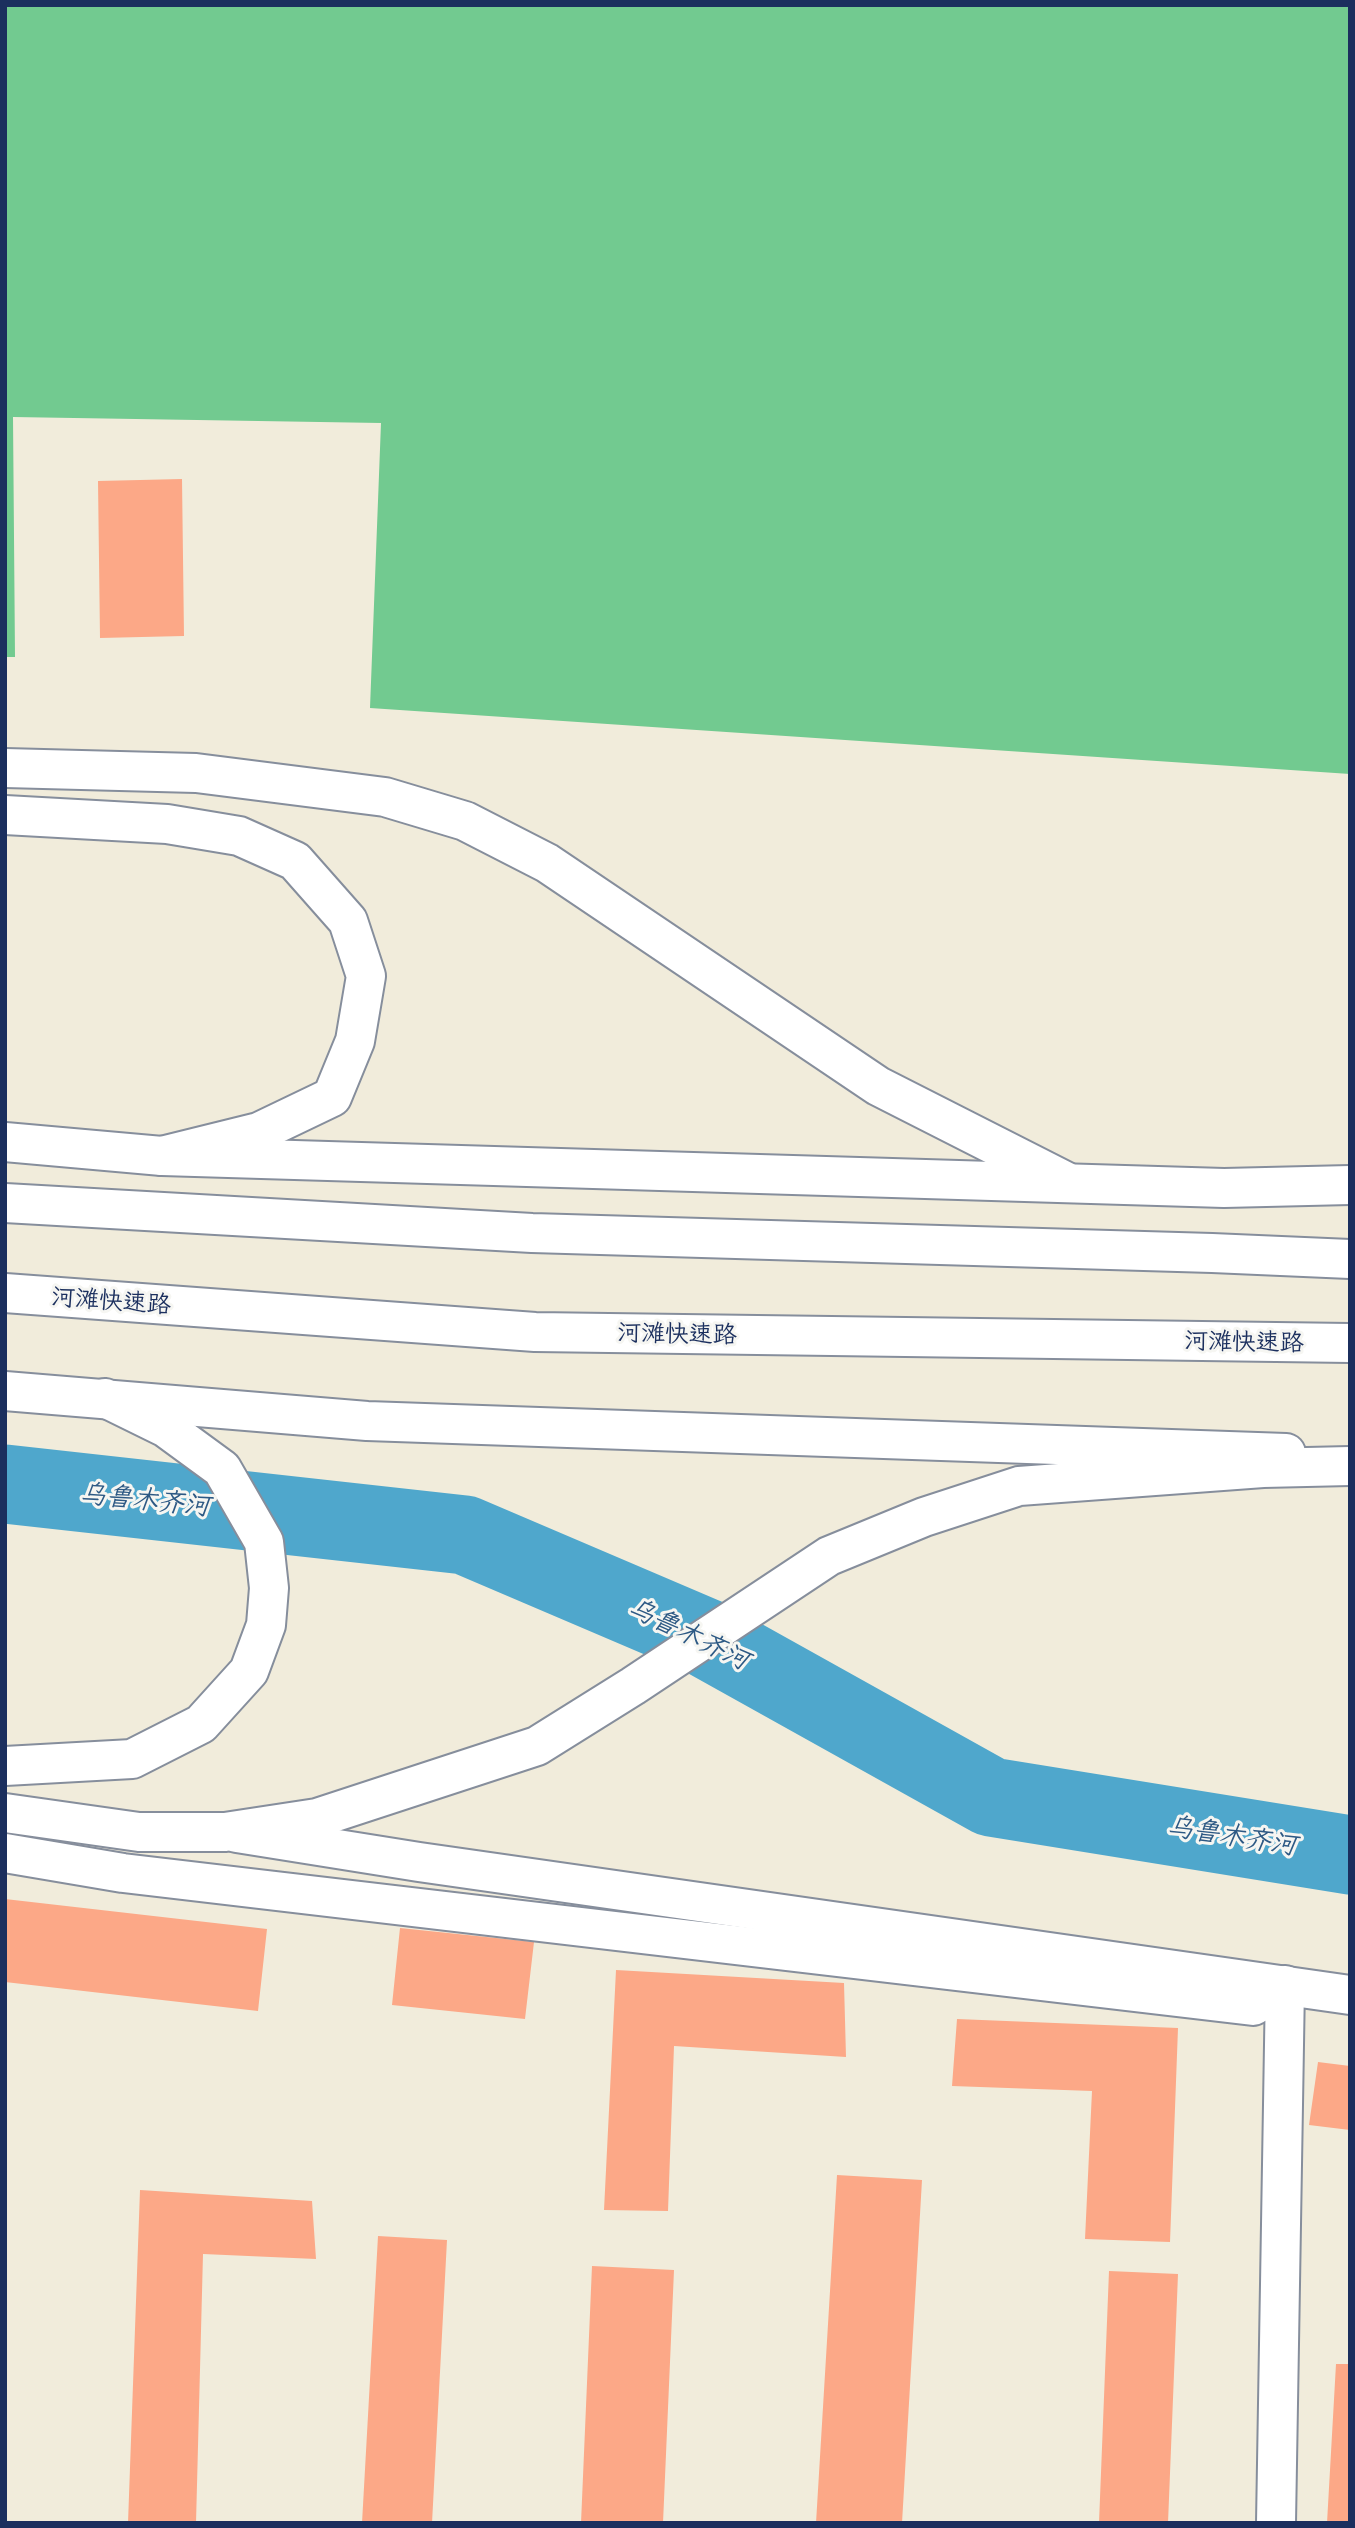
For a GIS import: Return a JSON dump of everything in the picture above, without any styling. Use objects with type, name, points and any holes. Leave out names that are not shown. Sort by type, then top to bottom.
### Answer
[{"type":"main road","points":[[5,768],[196,773],[386,797],[465,821],[547,863],[878,1086],[1065,1181]]},
{"type":"main road","points":[[5,815],[167,824],[239,836],[295,861],[348,921],[366,976],[355,1041],[332,1097],[259,1132],[162,1156]]},
{"type":"main road","points":[[5,1142],[162,1156],[1065,1181],[1224,1188],[1350,1185]]},
{"type":"main road","points":[[5,1203],[532,1233],[1198,1252],[1350,1259]]},
{"type":"main road","name":"河滩快速路","points":[[5,1293],[535,1332],[1350,1343]]},
{"type":"main road","points":[[5,1391],[368,1421],[1350,1455]]},
{"type":"main road","points":[[5,1766],[132,1759],[201,1724],[249,1671],[267,1625],[269,1588],[264,1542],[222,1469],[166,1429],[105,1398]]},
{"type":"main road","points":[[5,1813],[139,1832],[225,1832],[317,1818],[537,1746],[829,1556],[924,1517],[1019,1486],[1263,1468],[1350,1466]]},
{"type":"main road","points":[[225,1832],[1350,1995]]},
{"type":"main road","points":[[5,1853],[123,1873],[1253,2006],[1285,1985]]},
{"type":"main road","points":[[1276,2523],[1285,1985]]},
{"type":"green space","points":[[5,5],[1350,5],[1350,774],[370,708],[381,423],[13,417],[15,657],[5,657]]},
{"type":"building","points":[[182,479],[184,636],[100,638],[98,481]]},
{"type":"building","points":[[5,1899],[267,1929],[258,2011],[5,1982]]},
{"type":"building","points":[[400,1928],[534,1942],[525,2019],[392,2005]]},
{"type":"building","points":[[616,1970],[844,1983],[846,2057],[674,2046],[668,2211],[604,2210]]},
{"type":"building","points":[[957,2019],[1178,2028],[1170,2242],[1085,2239],[1092,2091],[952,2086]]},
{"type":"building","points":[[1318,2062],[1350,2066],[1350,2130],[1309,2125]]},
{"type":"building","points":[[837,2175],[922,2180],[902,2523],[816,2523]]},
{"type":"building","points":[[140,2190],[312,2201],[316,2259],[203,2254],[196,2523],[128,2523]]},
{"type":"building","points":[[378,2236],[447,2240],[432,2523],[362,2523]]},
{"type":"building","points":[[592,2266],[674,2270],[663,2523],[581,2523]]},
{"type":"building","points":[[1109,2271],[1178,2274],[1168,2523],[1099,2523]]},
{"type":"building","points":[[1336,2364],[1350,2364],[1350,2523],[1327,2523]]},
{"type":"waterway","name":"乌鲁木齐河","points":[[5,1484],[465,1535],[704,1637],[991,1797],[1350,1855]]}]
